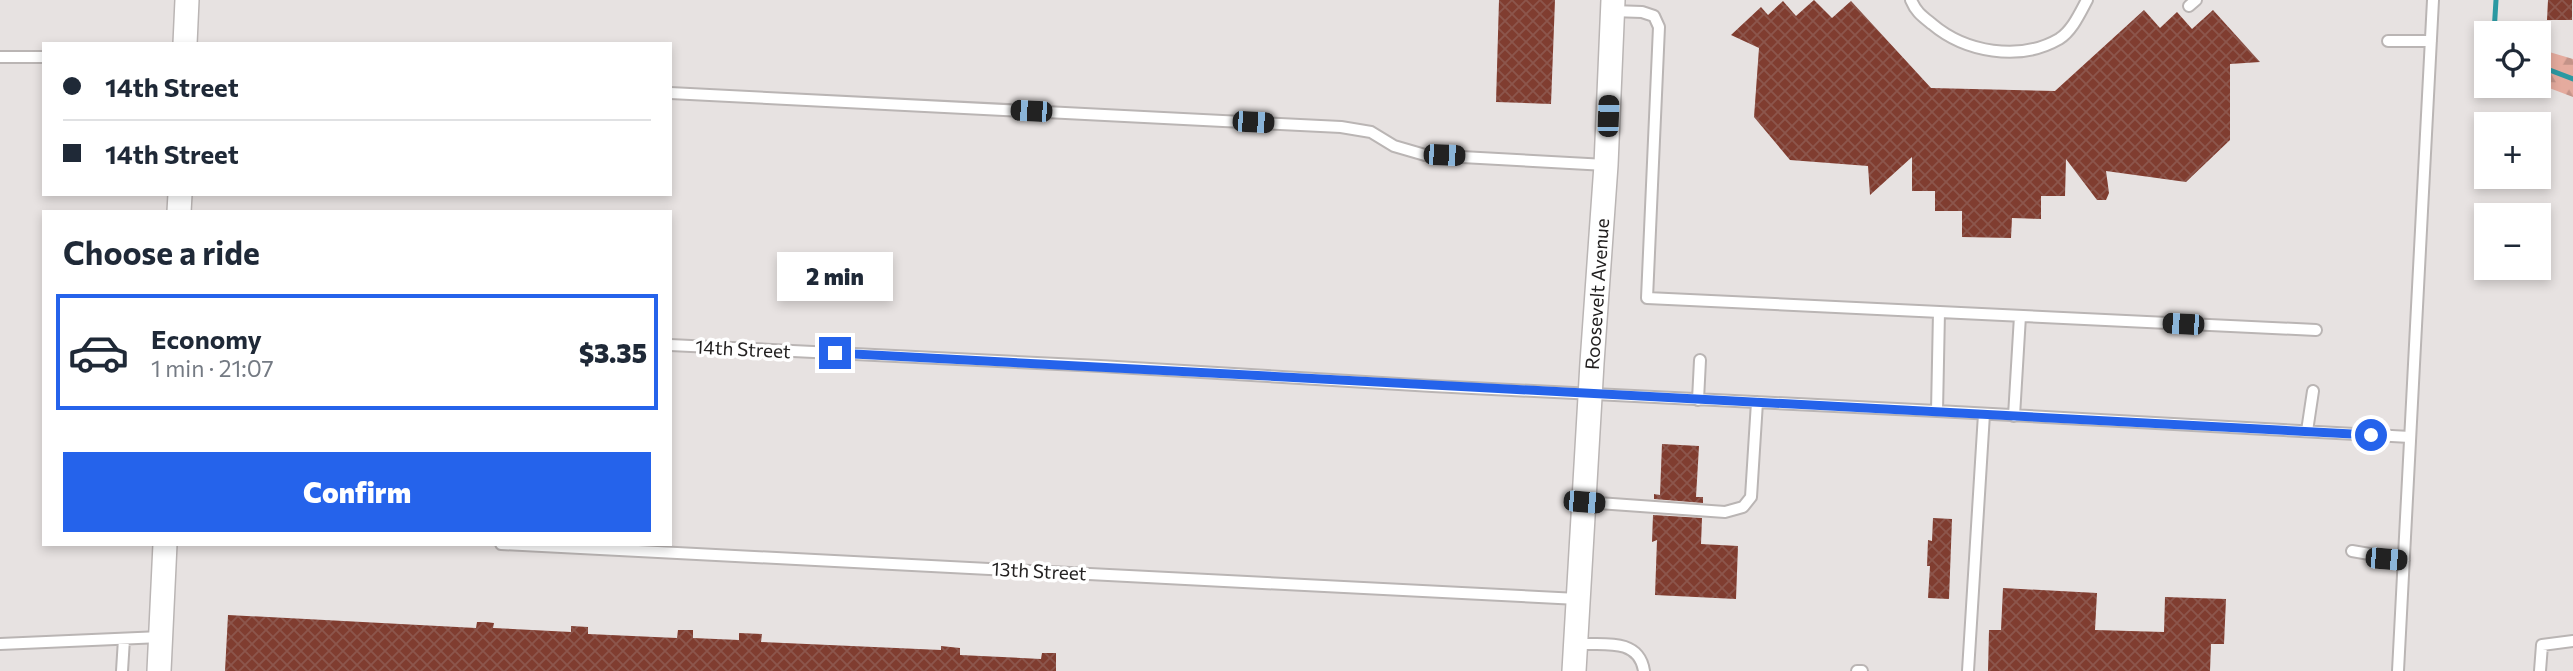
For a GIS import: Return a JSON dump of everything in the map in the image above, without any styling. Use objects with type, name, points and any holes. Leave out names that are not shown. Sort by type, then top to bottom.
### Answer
[{"type":"street","points":[[185,42],[187,0]]},
{"type":"street","name":"Roosevelt Avenue","points":[[1574,671],[1606,165],[1612,5]]},
{"type":"street","points":[[159,671],[165,546]]},
{"type":"lane","points":[[1911,0],[1915,10],[1940,31],[1969,47],[1998,52],[2032,48],[2059,38],[2074,23],[2087,0]]},
{"type":"lane","points":[[2398,671],[2433,0]]},
{"type":"lane","points":[[1612,5],[1654,16],[1659,27],[1647,298],[2316,330]]},
{"type":"lane","points":[[2388,41],[2431,41]]},
{"type":"lane","points":[[0,57],[42,57]]},
{"type":"lane","points":[[672,93],[1340,127],[1371,132],[1394,146],[1425,155],[1606,165]]},
{"type":"lane","points":[[1937,411],[1939,312]]},
{"type":"lane","points":[[2014,416],[2020,316]]},
{"type":"lane","name":"14th Street","points":[[672,345],[2410,437]]},
{"type":"lane","points":[[1698,400],[1700,360]]},
{"type":"lane","points":[[2307,431],[2314,391]]},
{"type":"lane","points":[[1584,502],[1725,512],[1744,508],[1751,497],[1757,402]]},
{"type":"lane","points":[[1968,671],[1984,414]]},
{"type":"lane","name":"13th Street","points":[[539,546],[1578,599]]},
{"type":"lane","points":[[2352,551],[2404,560]]},
{"type":"lane","points":[[0,644],[161,637]]},
{"type":"lane","points":[[122,671],[124,639]]},
{"type":"lane","points":[[2540,671],[2542,645],[2573,642]]},
{"type":"lane","points":[[1576,644],[1619,645],[1634,650],[1642,660],[1644,671]]},
{"type":"green space","points":[[2551,53],[2573,59],[2573,97],[2551,89]]},
{"type":"building","points":[[1499,0],[1555,0],[1551,104],[1496,102]]},
{"type":"building","points":[[1814,0],[1832,18],[1851,1],[1931,88],[2055,91],[2144,10],[2160,28],[2177,12],[2192,29],[2213,10],[2260,62],[2230,64],[2230,140],[2186,182],[2106,171],[2109,193],[2106,200],[2097,200],[2066,159],[2065,196],[2041,196],[2041,219],[2012,218],[2011,238],[1962,237],[1962,211],[1935,211],[1935,191],[1912,191],[1912,157],[1870,195],[1868,166],[1790,160],[1754,117],[1759,48],[1731,35],[1761,7],[1768,15],[1783,1],[1796,16]]},
{"type":"building","points":[[2548,0],[2572,0],[2572,20],[2547,20]]},
{"type":"building","points":[[1662,444],[1699,446],[1696,497],[1703,497],[1703,503],[1654,499],[1654,494],[1660,495]]},
{"type":"building","points":[[1653,515],[1702,518],[1701,544],[1738,546],[1736,599],[1655,595],[1657,540],[1652,542]]},
{"type":"building","points":[[1933,518],[1952,519],[1949,599],[1928,598],[1928,540],[1932,541]]},
{"type":"building","points":[[2003,588],[2097,593],[2095,630],[2164,632],[2165,597],[2226,599],[2224,644],[2211,644],[2210,671],[1988,671],[1989,630],[2001,630]]},
{"type":"building","points":[[228,615],[476,628],[477,622],[485,622],[494,623],[493,628],[571,632],[571,626],[588,627],[588,634],[677,638],[678,630],[693,630],[693,638],[739,640],[739,633],[762,634],[761,642],[941,650],[941,646],[960,648],[960,655],[1041,659],[1042,653],[1056,653],[1056,671],[225,671]]},
{"type":"waterway","points":[[2495,21],[2496,0]]},
{"type":"waterway","points":[[2551,71],[2573,79]]},
{"type":"route","points":[[835,353],[1432,387],[2371,435]]}]
